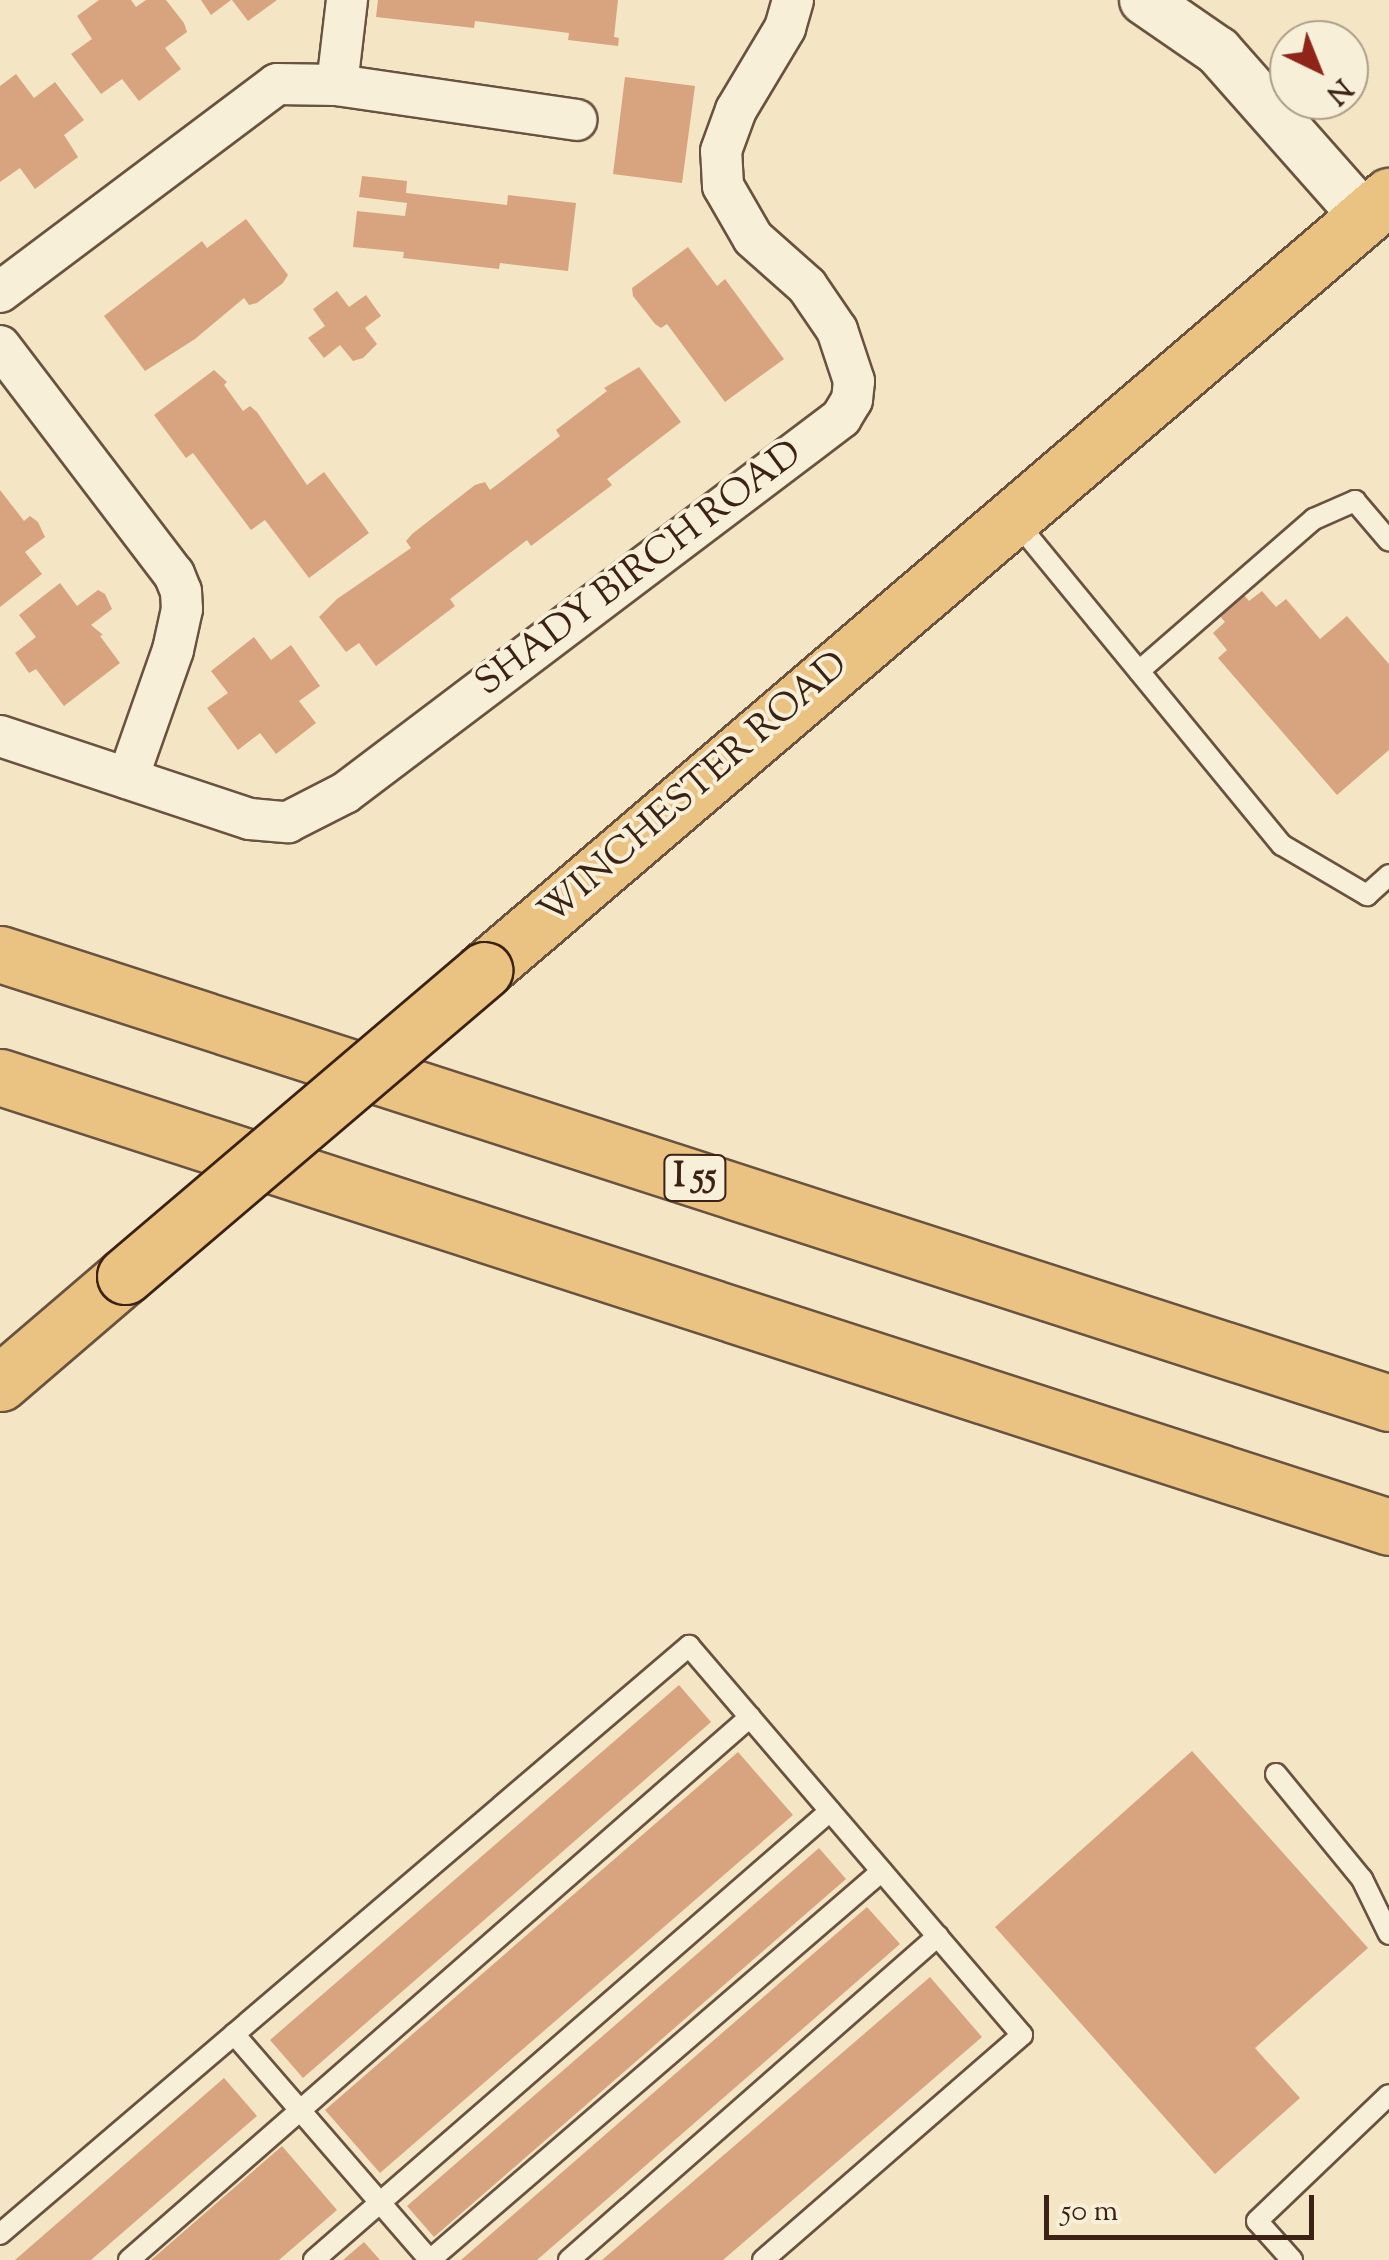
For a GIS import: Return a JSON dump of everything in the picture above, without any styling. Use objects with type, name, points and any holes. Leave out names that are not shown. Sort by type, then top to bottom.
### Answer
[{"type":"main road","name":"WINCHESTER ROAD","points":[[0,1383],[1377,207]]},
{"type":"main road","name":"I 55","points":[[0,954],[1389,1403]]},
{"type":"main road","points":[[0,1077],[1389,1528]]},
{"type":"street","points":[[337,85],[347,0]]},
{"type":"street","name":"SHADY BIRCH ROAD","points":[[0,736],[268,823],[288,822],[318,809],[841,418],[852,400],[854,382],[838,330],[807,286],[752,238],[723,186],[721,151],[736,110],[784,28],[793,0]]},
{"type":"street","points":[[1144,0],[1218,51],[1377,207]]},
{"type":"street","points":[[11,283],[277,84],[337,85],[576,120]]},
{"type":"street","points":[[0,346],[174,574],[181,591],[176,640],[128,778]]},
{"type":"lane","points":[[1139,671],[1314,519],[1354,502],[1389,540]]},
{"type":"lane","points":[[1013,518],[1282,845],[1367,895],[1389,874]]},
{"type":"lane","points":[[0,2234],[690,1646],[1022,2035],[763,2260]]},
{"type":"lane","points":[[129,2260],[750,1717]]},
{"type":"lane","points":[[1276,1774],[1362,1878],[1389,1934]]},
{"type":"lane","points":[[314,2260],[830,1811]]},
{"type":"lane","points":[[234,2034],[430,2260],[882,1871]]},
{"type":"lane","points":[[569,2260],[938,1936]]},
{"type":"lane","points":[[1292,2260],[1257,2221],[1389,2094]]},
{"type":"building","points":[[99,0],[131,0],[136,7],[146,0],[166,0],[184,23],[187,32],[165,48],[181,69],[139,101],[122,79],[101,94],[71,54],[92,39],[77,16]]},
{"type":"building","points":[[201,0],[231,0],[211,15]]},
{"type":"building","points":[[232,0],[277,0],[248,21]]},
{"type":"building","points":[[378,0],[618,0],[614,37],[619,38],[618,46],[568,40],[569,33],[475,21],[474,28],[376,17]]},
{"type":"building","points":[[16,74],[34,98],[55,82],[84,120],[64,135],[78,157],[35,189],[20,168],[0,182],[0,86]]},
{"type":"building","points":[[625,77],[695,86],[682,183],[613,174]]},
{"type":"building","points":[[362,176],[407,181],[406,193],[507,205],[508,195],[576,203],[568,271],[500,263],[499,269],[403,258],[404,252],[353,247],[357,211],[405,216],[407,203],[359,197]]},
{"type":"building","points":[[246,219],[288,275],[283,283],[257,303],[249,305],[244,298],[195,339],[145,371],[104,316],[202,241],[207,248]]},
{"type":"building","points":[[688,247],[717,286],[725,279],[784,359],[725,402],[667,324],[661,328],[655,324],[633,296],[632,288]]},
{"type":"building","points":[[337,291],[349,307],[366,295],[381,316],[365,328],[377,344],[363,358],[353,361],[340,345],[324,358],[308,338],[325,326],[313,309]]},
{"type":"building","points":[[639,367],[681,422],[607,479],[612,485],[531,546],[527,540],[450,599],[455,606],[376,666],[359,643],[346,652],[319,617],[337,599],[411,548],[406,541],[412,534],[475,485],[485,482],[490,490],[502,481],[560,436],[556,430],[607,391],[604,388]]},
{"type":"building","points":[[214,370],[227,382],[224,385],[243,411],[250,406],[257,412],[307,485],[324,472],[369,533],[309,578],[265,520],[251,530],[193,453],[186,458],[154,415]]},
{"type":"building","points":[[0,490],[24,521],[30,516],[38,522],[45,537],[25,552],[42,574],[0,607]]},
{"type":"building","points":[[60,583],[77,606],[98,590],[105,594],[112,609],[91,625],[103,635],[100,636],[120,663],[64,706],[36,669],[29,673],[15,653],[36,637],[19,615]]},
{"type":"building","points":[[1262,591],[1276,607],[1286,599],[1320,639],[1347,616],[1389,664],[1389,750],[1337,795],[1218,658],[1227,650],[1213,633],[1225,622],[1219,615],[1243,594],[1249,601]]},
{"type":"building","points":[[254,637],[271,660],[291,645],[320,686],[299,701],[316,723],[276,754],[260,733],[238,750],[207,708],[228,693],[211,671]]},
{"type":"building","points":[[679,1685],[711,1722],[303,2078],[270,2040]]},
{"type":"building","points":[[1192,1751],[1368,1948],[1255,2048],[1300,2098],[1215,2174],[995,1927]]},
{"type":"building","points":[[738,1752],[793,1815],[380,2173],[325,2110]]},
{"type":"building","points":[[819,1848],[846,1879],[434,2237],[407,2206]]},
{"type":"building","points":[[867,1907],[900,1944],[537,2260],[461,2260]]},
{"type":"building","points":[[930,1977],[982,2037],[723,2260],[602,2260]]},
{"type":"building","points":[[224,2078],[257,2116],[91,2260],[15,2260]]},
{"type":"building","points":[[282,2146],[337,2210],[279,2260],[151,2260]]},
{"type":"building","points":[[364,2242],[380,2260],[343,2260]]}]
